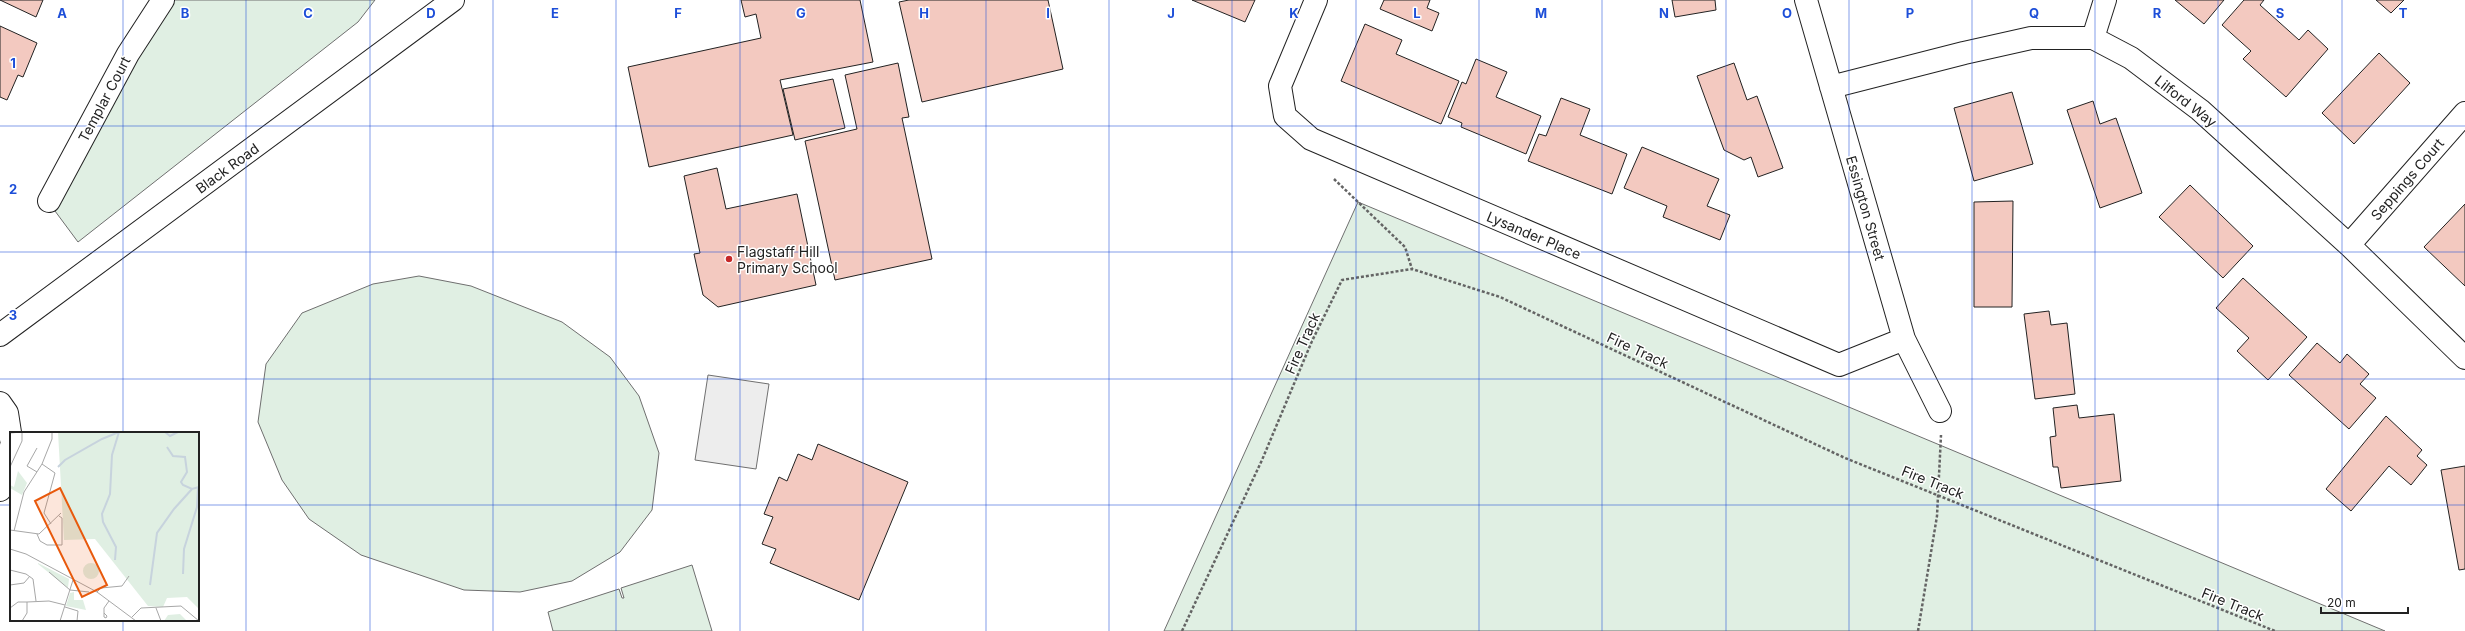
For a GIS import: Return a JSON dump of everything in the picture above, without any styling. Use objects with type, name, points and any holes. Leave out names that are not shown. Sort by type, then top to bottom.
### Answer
[{"type":"street","name":"Templar Court","points":[[49,201],[128,54],[163,0]]},
{"type":"street","name":"Black Road","points":[[0,335],[453,0]]},
{"type":"street","name":"Lysander Place","points":[[1316,0],[1280,86],[1285,116],[1310,139],[1839,365],[1904,338]]},
{"type":"street","name":"Essington Street","points":[[1806,0],[1904,338],[1940,411]]},
{"type":"street","points":[[2093,38],[2105,0]]},
{"type":"street","name":"Lilford Way","points":[[1831,87],[1964,53],[2031,38],[2093,38],[2131,58],[2200,110],[2349,245],[2465,358]]},
{"type":"street","name":"Seppings Court","points":[[2349,245],[2465,113]]},
{"type":"street","points":[[0,403],[7,413],[10,432]]},
{"type":"street","points":[[0,490],[10,450]]},
{"type":"path","points":[[1332,176],[1405,247],[1412,269]]},
{"type":"path","name":"Fire Track","points":[[1182,631],[1262,460],[1312,341],[1342,280],[1412,269],[1500,297],[1845,458],[2274,631]]},
{"type":"path","points":[[1918,631],[1937,516],[1940,411]]},
{"type":"green space","points":[[174,0],[375,0],[358,22],[78,242],[55,211],[135,60]]},
{"type":"green space","points":[[1358,202],[2385,631],[1164,631]]},
{"type":"green space","points":[[419,276],[471,286],[562,322],[610,357],[639,396],[659,453],[652,510],[620,552],[572,581],[520,592],[464,590],[361,555],[309,519],[282,480],[258,422],[266,364],[302,313],[373,284]]},
{"type":"green space","points":[[692,565],[712,631],[553,631],[548,612],[619,589],[622,598],[624,598],[621,588]]},
{"type":"shaded area","points":[[708,375],[769,384],[756,469],[695,460]]},
{"type":"building","points":[[0,0],[43,0],[36,17]]},
{"type":"building","points":[[741,0],[860,0],[873,62],[780,80],[793,135],[649,167],[628,67],[761,38],[756,14],[745,17]]},
{"type":"building","points":[[909,0],[1048,0],[1063,69],[922,102],[899,2]]},
{"type":"building","points":[[1192,0],[1255,0],[1245,22]]},
{"type":"building","points":[[1384,0],[1430,0],[1427,8],[1439,13],[1432,31],[1380,9]]},
{"type":"building","points":[[1672,0],[1715,0],[1716,10],[1675,17]]},
{"type":"building","points":[[2175,0],[2224,0],[2204,24]]},
{"type":"building","points":[[2244,0],[2264,0],[2260,5],[2299,40],[2308,30],[2328,49],[2286,97],[2243,59],[2251,51],[2222,25]]},
{"type":"building","points":[[2376,0],[2404,0],[2391,13]]},
{"type":"building","points":[[1365,24],[1402,40],[1396,54],[1459,81],[1441,124],[1341,81]]},
{"type":"building","points":[[0,26],[37,43],[23,77],[18,75],[7,100],[0,97]]},
{"type":"building","points":[[2379,53],[2410,83],[2354,144],[2322,113]]},
{"type":"building","points":[[1476,59],[1507,72],[1496,97],[1541,116],[1526,154],[1461,127],[1462,123],[1448,117],[1462,82],[1466,84]]},
{"type":"building","points":[[898,63],[909,117],[902,118],[932,259],[835,280],[805,141],[857,129],[845,75]]},
{"type":"building","points":[[1734,63],[1747,100],[1757,96],[1783,168],[1758,177],[1751,157],[1744,160],[1724,150],[1697,76]]},
{"type":"building","points":[[833,79],[845,128],[795,140],[783,89]]},
{"type":"building","points":[[2012,92],[2033,164],[1974,181],[1954,108]]},
{"type":"building","points":[[1561,98],[1590,109],[1580,135],[1627,154],[1612,194],[1528,161],[1539,134],[1546,136]]},
{"type":"building","points":[[2093,101],[2100,124],[2116,118],[2142,193],[2100,208],[2067,110]]},
{"type":"building","points":[[1642,147],[1719,179],[1707,206],[1730,215],[1720,240],[1663,217],[1667,206],[1624,188]]},
{"type":"building","points":[[717,168],[726,209],[797,194],[816,285],[718,307],[703,295],[694,254],[700,253],[684,176]]},
{"type":"building","points":[[2190,185],[2253,246],[2223,278],[2159,217]]},
{"type":"building","points":[[2013,201],[2012,307],[1974,307],[1974,202]]},
{"type":"building","points":[[2465,204],[2465,286],[2424,247]]},
{"type":"building","points":[[2243,278],[2307,337],[2268,380],[2237,351],[2249,338],[2216,308]]},
{"type":"building","points":[[2049,311],[2051,325],[2067,323],[2075,394],[2035,399],[2024,314]]},
{"type":"building","points":[[2317,343],[2340,363],[2347,354],[2369,374],[2360,384],[2376,398],[2349,429],[2289,375]]},
{"type":"building","points":[[2077,405],[2079,418],[2114,414],[2121,481],[2061,488],[2058,467],[2053,467],[2050,437],[2056,436],[2053,408]]},
{"type":"building","points":[[2386,416],[2422,450],[2417,456],[2427,465],[2411,485],[2389,466],[2351,511],[2326,489]]},
{"type":"building","points":[[818,444],[908,482],[859,600],[770,563],[776,549],[762,544],[773,517],[764,514],[779,477],[787,481],[798,454],[812,460]]},
{"type":"building","points":[[2465,466],[2465,569],[2459,570],[2441,470]]},
{"type":"place","name":"Flagstaff Hill Primary School","points":[[729,259]]}]
